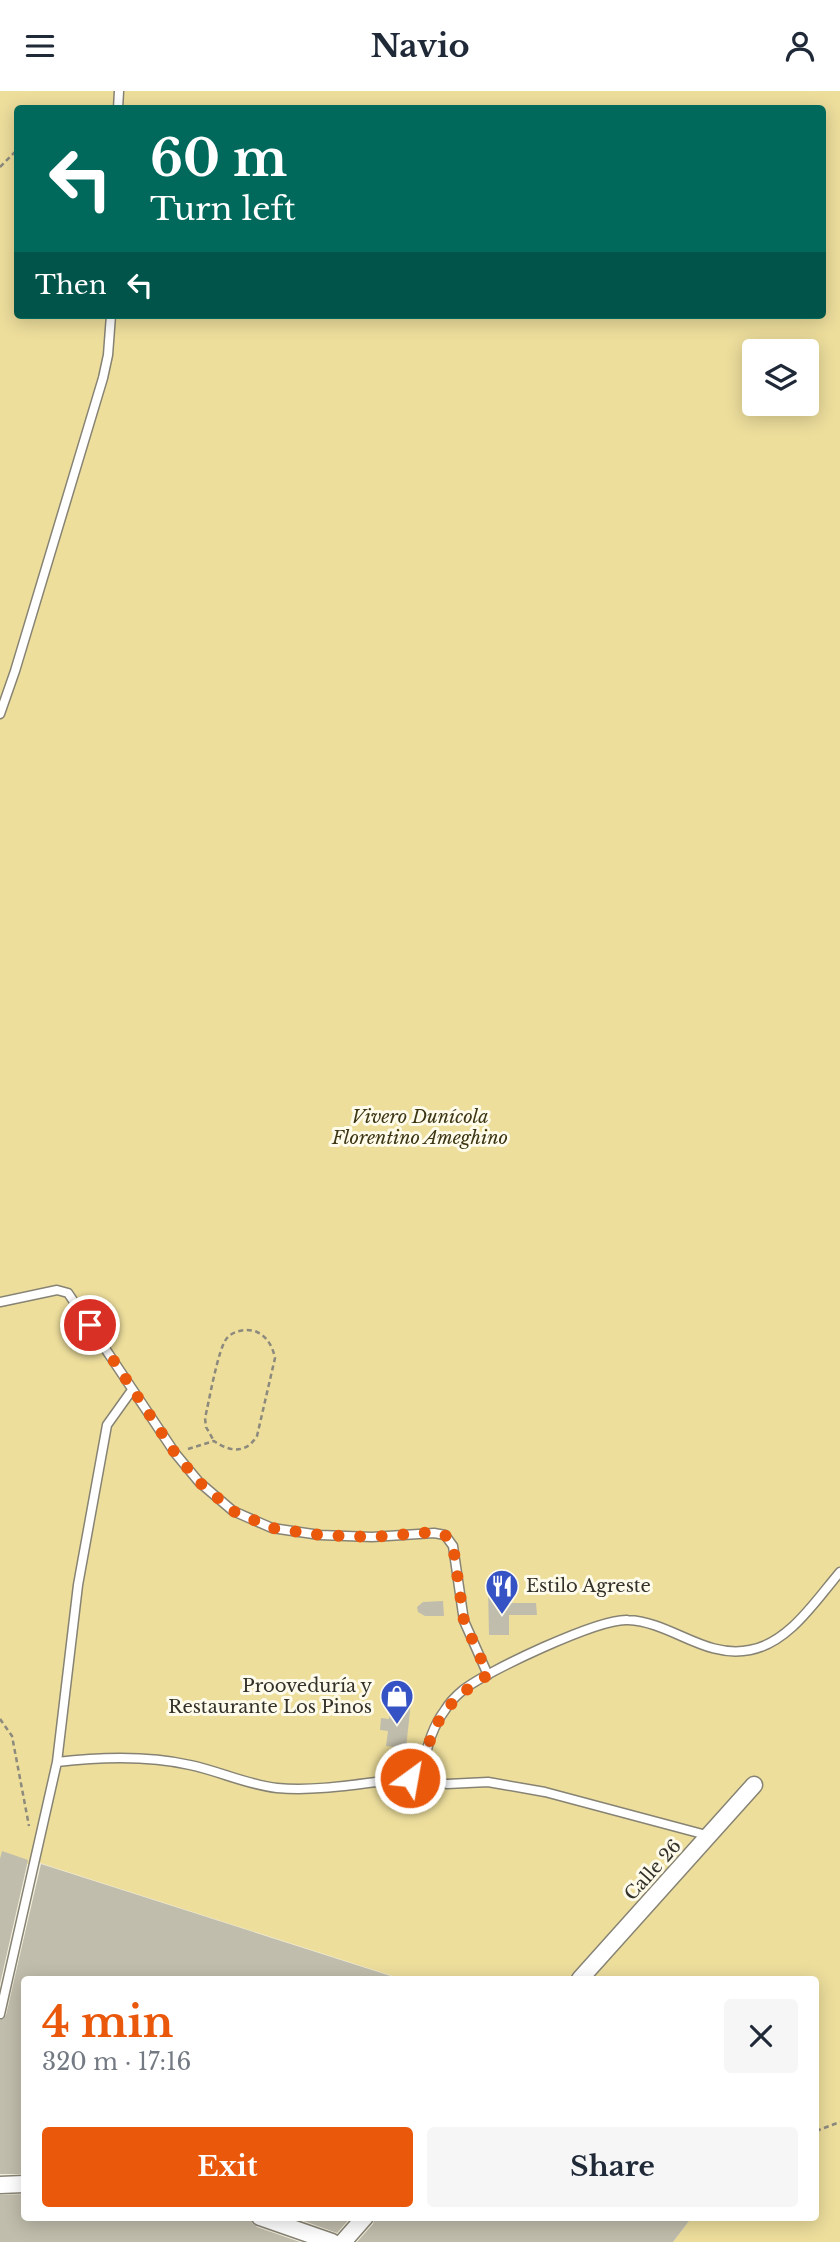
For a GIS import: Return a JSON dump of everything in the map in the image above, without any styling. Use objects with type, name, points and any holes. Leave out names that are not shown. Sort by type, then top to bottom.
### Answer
[{"type":"street","name":"Calle 26","points":[[583,1976],[754,1786]]},
{"type":"street","points":[[0,2185],[21,2184]]},
{"type":"street","points":[[272,2221],[332,2242]]},
{"type":"street","points":[[343,2242],[361,2221]]},
{"type":"lane","points":[[0,714],[103,378],[111,319]]},
{"type":"lane","points":[[0,1301],[57,1290],[68,1293],[175,1453],[199,1482],[233,1511],[272,1528],[333,1536],[372,1537],[434,1532],[445,1535],[453,1546],[464,1621],[488,1675]]},
{"type":"lane","points":[[0,2014],[57,1762],[78,1585],[107,1425],[132,1390]]},
{"type":"lane","points":[[422,1776],[432,1737],[445,1710],[463,1690],[488,1675],[571,1635],[625,1619],[647,1622],[715,1651],[751,1650],[781,1636],[794,1625],[840,1571]]},
{"type":"lane","points":[[57,1762],[96,1758],[144,1759],[188,1765],[276,1788],[329,1787],[422,1776],[447,1784],[488,1782],[545,1792],[710,1836]]},
{"type":"path","points":[[0,167],[14,153]]},
{"type":"path","points":[[256,1331],[268,1341],[275,1358],[257,1436],[253,1443],[240,1450],[224,1448],[214,1441],[206,1427],[205,1418],[223,1344],[232,1333],[256,1331]]},
{"type":"path","points":[[175,1453],[214,1441]]},
{"type":"path","points":[[0,1719],[12,1736],[29,1828]]},
{"type":"path","points":[[819,2130],[840,2122]]},
{"type":"green space","name":"Vivero Dunícola Florentino Ameghino","points":[[0,91],[840,91],[840,2242],[673,2242],[689,2221],[819,2221],[819,1976],[393,1976],[40,1863],[26,1864],[0,1937]]},
{"type":"building","points":[[488,1588],[508,1588],[508,1603],[536,1603],[537,1615],[509,1615],[509,1635],[489,1635]]},
{"type":"building","points":[[443,1601],[444,1616],[425,1616],[418,1612],[417,1607],[423,1602]]},
{"type":"building","points":[[391,1700],[411,1702],[406,1748],[386,1746],[388,1731],[380,1730],[381,1718],[389,1719]]},
{"type":"building","points":[[2,1851],[28,1860],[0,1984],[0,1859]]},
{"type":"building","points":[[41,1864],[391,1976],[21,1976],[21,2174],[0,2174],[0,2020],[6,2015]]},
{"type":"building","points":[[21,2194],[21,2221],[251,2221],[257,2227],[300,2242],[0,2242],[0,2195]]},
{"type":"building","points":[[304,2221],[348,2221],[337,2233]]},
{"type":"building","points":[[374,2221],[689,2221],[673,2242],[357,2242]]},
{"type":"place","name":"Estilo Agreste","points":[[502,1616]]},
{"type":"place","name":"Prooveduría y Restaurante Los Pinos","points":[[397,1726]]},
{"type":"route","points":[[90,1325],[175,1453],[199,1482],[233,1511],[272,1528],[320,1535],[372,1537],[434,1532],[445,1535],[453,1546],[464,1621],[488,1675],[463,1690],[445,1710],[432,1737],[423,1769],[416,1770],[410,1778]]}]
